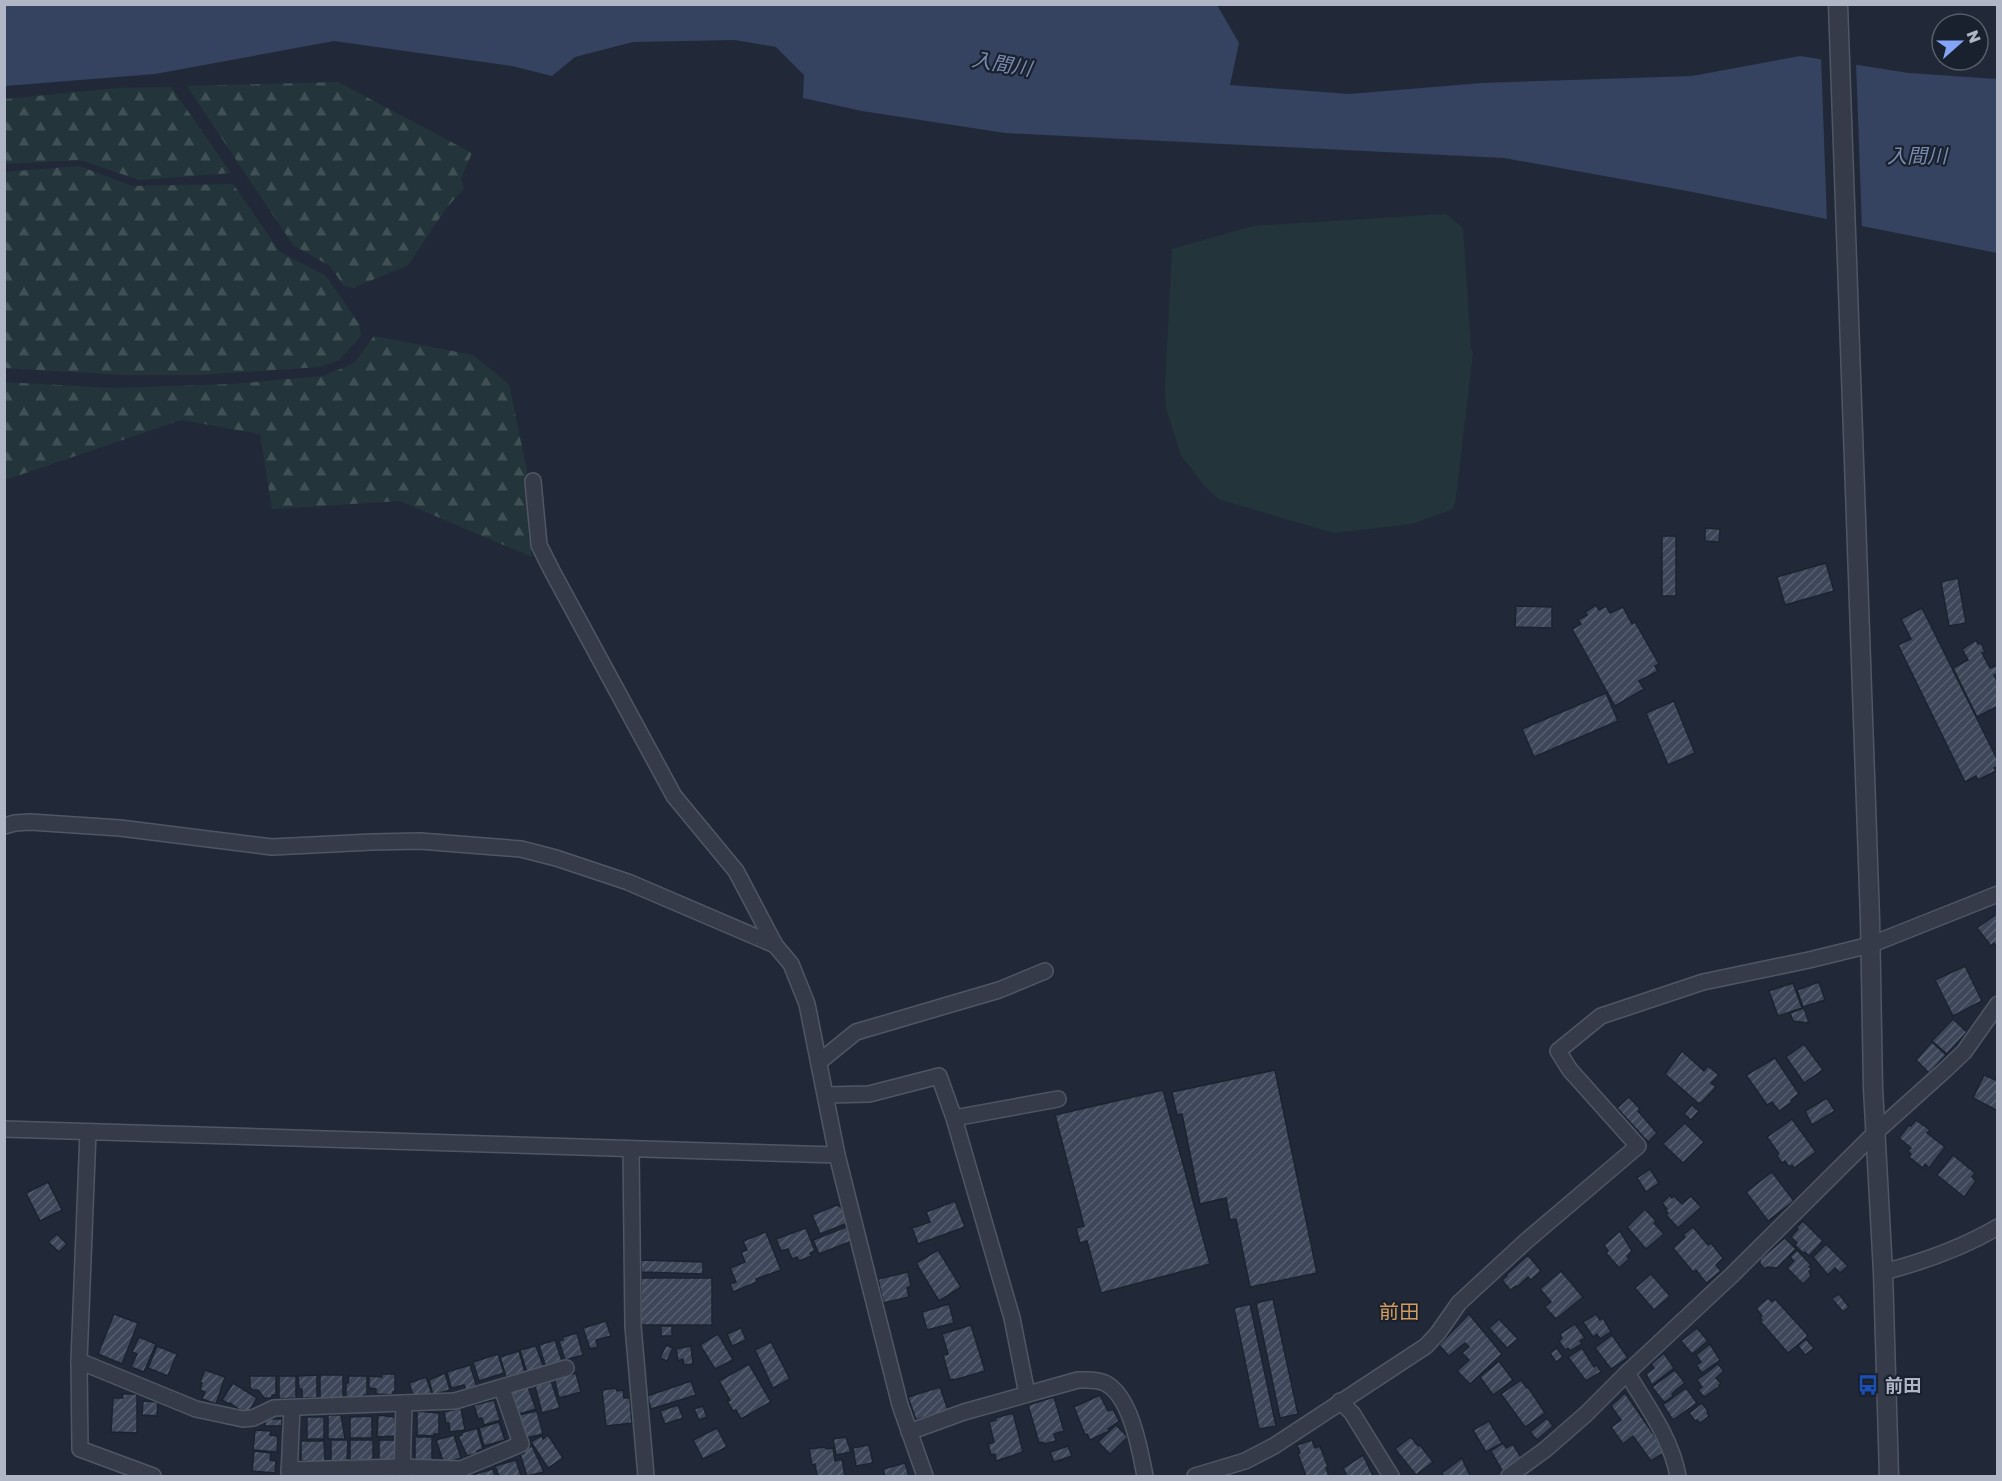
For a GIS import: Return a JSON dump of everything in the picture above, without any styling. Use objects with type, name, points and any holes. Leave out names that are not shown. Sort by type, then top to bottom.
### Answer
[{"type":"street","points":[[1838,4],[1870,919],[1875,1132],[1883,1272],[1889,1476]]},
{"type":"street","points":[[533,481],[539,545],[552,571],[674,796],[736,871],[775,945],[790,964],[807,1004],[837,1155],[888,1360],[900,1405],[926,1476]]},
{"type":"street","points":[[4,826],[30,822],[120,828],[272,847],[420,841],[521,849],[628,882],[775,945]]},
{"type":"street","points":[[1195,1476],[1245,1461],[1274,1446],[1426,1346],[1438,1334],[1467,1295],[1525,1242],[1638,1146],[1570,1071],[1558,1051],[1601,1016],[1703,982],[1870,945],[1998,894]]},
{"type":"street","points":[[819,1062],[856,1032],[999,990],[1045,971]]},
{"type":"street","points":[[1509,1476],[1546,1449],[1586,1414],[1732,1275],[1875,1132],[1964,1052],[1998,1004]]},
{"type":"street","points":[[826,1095],[869,1094],[939,1076],[954,1118],[1012,1318],[1027,1394]]},
{"type":"street","points":[[954,1118],[1058,1099]]},
{"type":"street","points":[[4,1129],[837,1155]]},
{"type":"street","points":[[88,1132],[80,1361],[80,1449],[153,1476]]},
{"type":"street","points":[[631,1150],[633,1326],[646,1476]]},
{"type":"street","points":[[1883,1272],[1917,1264],[1970,1243],[1998,1227]]},
{"type":"street","points":[[80,1361],[196,1409],[243,1419],[253,1418],[274,1408],[455,1401],[566,1368]]},
{"type":"street","points":[[1627,1373],[1664,1434],[1675,1461],[1678,1476]]},
{"type":"street","points":[[909,1432],[964,1412],[1027,1394],[1078,1380],[1096,1380],[1118,1392],[1138,1439],[1145,1476]]},
{"type":"street","points":[[292,1408],[289,1473],[461,1469],[521,1444],[502,1388]]},
{"type":"street","points":[[1340,1401],[1352,1413],[1391,1476]]},
{"type":"street","points":[[402,1472],[404,1403]]},
{"type":"green space","points":[[338,82],[472,153],[461,178],[464,189],[447,207],[408,265],[353,288],[344,286],[330,266],[293,245],[187,86]]},
{"type":"green space","points":[[171,87],[231,173],[139,180],[80,160],[5,164],[5,99],[118,88]]},
{"type":"green space","points":[[79,166],[132,186],[233,184],[280,252],[326,276],[359,324],[361,336],[339,360],[320,367],[198,375],[124,375],[5,368],[5,172]]},
{"type":"green space","points":[[1446,214],[1463,228],[1473,353],[1455,504],[1451,510],[1411,524],[1333,533],[1218,499],[1203,484],[1181,455],[1166,408],[1172,249],[1253,226]]},
{"type":"green space","points":[[374,336],[473,355],[509,384],[529,481],[528,536],[532,557],[400,501],[272,509],[260,434],[181,420],[5,480],[4,382],[113,388],[232,384],[324,376],[354,363]]},
{"type":"water","name":"入間川","points":[[5,5],[1217,5],[1239,43],[1230,85],[1349,94],[1482,83],[1692,76],[1800,56],[1909,73],[1997,79],[1997,253],[1682,190],[1504,158],[1005,133],[862,111],[803,98],[804,75],[776,47],[735,40],[633,42],[575,57],[552,76],[512,66],[334,41],[155,74],[5,86]]},
{"type":"pier","points":[[1821,56],[1856,62],[1862,229],[1827,222]]},
{"type":"building","points":[[1705,528],[1720,529],[1719,542],[1705,541]]},
{"type":"building","points":[[1662,536],[1676,536],[1676,596],[1662,596]]},
{"type":"building","points":[[1826,563],[1834,591],[1785,605],[1777,577]]},
{"type":"building","points":[[1958,578],[1966,623],[1949,626],[1941,582]]},
{"type":"building","points":[[1596,605],[1599,610],[1606,606],[1610,613],[1623,607],[1632,624],[1635,622],[1659,664],[1655,666],[1658,671],[1639,681],[1644,689],[1615,706],[1572,629],[1581,624],[1578,620],[1587,615],[1585,612]]},
{"type":"building","points":[[1516,606],[1552,607],[1552,628],[1515,627]]},
{"type":"building","points":[[1922,608],[1998,761],[1998,766],[1994,768],[1996,771],[1978,780],[1976,776],[1965,782],[1898,645],[1911,639],[1901,619]]},
{"type":"building","points":[[1976,640],[1978,644],[1981,643],[1985,652],[1982,653],[1990,668],[1998,665],[1998,673],[1994,675],[1998,683],[1998,706],[1977,717],[1953,668],[1968,660],[1962,649]]},
{"type":"building","points":[[1606,693],[1618,721],[1534,757],[1522,729]]},
{"type":"building","points":[[1674,701],[1695,753],[1668,765],[1646,713]]},
{"type":"building","points":[[1998,913],[1998,948],[1994,943],[1991,946],[1977,928]]},
{"type":"building","points":[[1965,966],[1982,1001],[1953,1016],[1935,980]]},
{"type":"building","points":[[1819,982],[1825,1000],[1803,1007],[1797,990]]},
{"type":"building","points":[[1793,983],[1802,1008],[1778,1016],[1769,991]]},
{"type":"building","points":[[1804,1008],[1809,1023],[1793,1021],[1790,1013]]},
{"type":"building","points":[[1953,1019],[1967,1032],[1947,1054],[1932,1041]]},
{"type":"building","points":[[1932,1042],[1946,1055],[1929,1073],[1916,1060]]},
{"type":"building","points":[[1804,1044],[1823,1070],[1804,1083],[1786,1057]]},
{"type":"building","points":[[1682,1051],[1704,1071],[1708,1066],[1719,1075],[1711,1083],[1716,1087],[1701,1103],[1698,1103],[1665,1074]]},
{"type":"building","points":[[1775,1058],[1799,1094],[1779,1111],[1772,1102],[1767,1105],[1746,1075]]},
{"type":"building","points":[[1275,1070],[1317,1273],[1250,1287],[1236,1219],[1230,1220],[1226,1198],[1200,1204],[1182,1114],[1177,1115],[1172,1092]]},
{"type":"building","points":[[1984,1075],[1998,1081],[1998,1111],[1973,1098]]},
{"type":"building","points":[[1163,1090],[1210,1264],[1101,1293],[1087,1241],[1080,1243],[1076,1228],[1084,1226],[1055,1115]]},
{"type":"building","points":[[1629,1097],[1657,1133],[1648,1142],[1617,1108]]},
{"type":"building","points":[[1827,1098],[1835,1111],[1812,1125],[1805,1111]]},
{"type":"building","points":[[1692,1105],[1699,1111],[1691,1120],[1684,1114]]},
{"type":"building","points":[[1792,1119],[1816,1152],[1794,1168],[1792,1165],[1789,1167],[1785,1161],[1782,1163],[1777,1156],[1779,1154],[1767,1137]]},
{"type":"building","points":[[1916,1120],[1930,1130],[1927,1133],[1945,1147],[1929,1168],[1925,1164],[1923,1168],[1909,1157],[1911,1154],[1908,1151],[1911,1148],[1899,1138]]},
{"type":"building","points":[[1685,1123],[1704,1142],[1683,1163],[1663,1144]]},
{"type":"building","points":[[1953,1155],[1975,1173],[1972,1177],[1976,1181],[1964,1197],[1937,1175]]},
{"type":"building","points":[[1650,1169],[1659,1183],[1646,1192],[1637,1178]]},
{"type":"building","points":[[1772,1172],[1794,1201],[1768,1221],[1746,1192]]},
{"type":"building","points":[[48,1182],[62,1210],[40,1221],[26,1193]]},
{"type":"building","points":[[1670,1195],[1682,1204],[1691,1196],[1701,1207],[1678,1228],[1666,1215],[1668,1213],[1665,1210],[1667,1209],[1662,1203]]},
{"type":"building","points":[[955,1201],[965,1227],[918,1244],[912,1228],[930,1222],[926,1212]]},
{"type":"building","points":[[837,1205],[841,1207],[848,1223],[820,1234],[812,1215]]},
{"type":"building","points":[[1645,1209],[1664,1234],[1646,1249],[1627,1227]]},
{"type":"building","points":[[1803,1221],[1823,1241],[1809,1256],[1795,1245],[1797,1243],[1791,1237]]},
{"type":"building","points":[[846,1227],[852,1241],[819,1254],[813,1240]]},
{"type":"building","points":[[1693,1227],[1708,1245],[1711,1243],[1723,1258],[1716,1265],[1721,1271],[1706,1283],[1696,1270],[1693,1272],[1673,1248]]},
{"type":"building","points":[[806,1228],[815,1251],[810,1253],[812,1256],[799,1261],[797,1257],[792,1259],[788,1249],[781,1251],[776,1239]]},
{"type":"building","points":[[1620,1231],[1632,1251],[1627,1256],[1629,1259],[1619,1268],[1606,1253],[1608,1251],[1604,1245]]},
{"type":"building","points":[[766,1232],[781,1270],[756,1279],[757,1282],[733,1292],[730,1284],[736,1282],[730,1268],[745,1262],[741,1252],[747,1250],[743,1241]]},
{"type":"building","points":[[57,1234],[67,1244],[59,1252],[48,1242]]},
{"type":"building","points":[[1785,1238],[1796,1249],[1777,1268],[1767,1267],[1765,1269],[1760,1264],[1760,1259]]},
{"type":"building","points":[[1826,1244],[1848,1266],[1840,1273],[1835,1268],[1828,1275],[1813,1257]]},
{"type":"building","points":[[938,1250],[961,1287],[939,1301],[916,1263]]},
{"type":"building","points":[[1797,1250],[1812,1269],[1809,1271],[1811,1276],[1803,1284],[1787,1268],[1794,1261],[1790,1257]]},
{"type":"building","points":[[1528,1255],[1541,1271],[1531,1280],[1528,1277],[1510,1290],[1502,1280]]},
{"type":"building","points":[[641,1260],[703,1262],[703,1274],[641,1272]]},
{"type":"building","points":[[1561,1271],[1583,1297],[1556,1319],[1545,1307],[1551,1302],[1540,1289]]},
{"type":"building","points":[[908,1272],[911,1286],[907,1288],[909,1297],[883,1303],[878,1279]]},
{"type":"building","points":[[1651,1274],[1670,1296],[1654,1310],[1635,1288]]},
{"type":"building","points":[[641,1278],[712,1278],[712,1325],[641,1325]]},
{"type":"building","points":[[1839,1294],[1849,1307],[1843,1312],[1832,1299]]},
{"type":"building","points":[[1768,1298],[1772,1302],[1775,1299],[1807,1334],[1807,1337],[1788,1353],[1760,1321],[1762,1316],[1756,1308]]},
{"type":"building","points":[[1273,1299],[1298,1414],[1280,1418],[1256,1303]]},
{"type":"building","points":[[949,1304],[954,1323],[927,1330],[922,1312]]},
{"type":"building","points":[[1250,1304],[1276,1426],[1259,1429],[1234,1308]]},
{"type":"building","points":[[114,1314],[138,1323],[122,1364],[98,1354]]},
{"type":"building","points":[[1469,1314],[1502,1354],[1470,1384],[1457,1371],[1469,1360],[1462,1353],[1469,1347],[1465,1343],[1449,1356],[1439,1345]]},
{"type":"building","points":[[1596,1314],[1600,1320],[1603,1318],[1611,1332],[1600,1339],[1597,1334],[1593,1337],[1583,1322]]},
{"type":"building","points":[[1499,1319],[1518,1339],[1507,1348],[1489,1328]]},
{"type":"building","points":[[606,1321],[611,1336],[596,1340],[598,1347],[590,1349],[583,1328]]},
{"type":"building","points":[[1575,1324],[1585,1338],[1580,1341],[1582,1344],[1570,1351],[1568,1348],[1565,1350],[1559,1341],[1562,1338],[1560,1334]]},
{"type":"building","points":[[971,1325],[985,1371],[950,1380],[943,1355],[948,1354],[942,1334]]},
{"type":"building","points":[[661,1326],[672,1326],[672,1336],[661,1336]]},
{"type":"building","points":[[741,1328],[746,1340],[732,1346],[727,1334]]},
{"type":"building","points":[[1697,1328],[1708,1341],[1692,1354],[1681,1341]]},
{"type":"building","points":[[577,1333],[583,1355],[565,1360],[559,1341],[563,1340],[563,1337]]},
{"type":"building","points":[[718,1334],[733,1360],[715,1369],[700,1345]]},
{"type":"building","points":[[1612,1335],[1628,1358],[1611,1369],[1595,1348]]},
{"type":"building","points":[[139,1337],[156,1344],[144,1372],[131,1367],[137,1354],[132,1352]]},
{"type":"building","points":[[1806,1339],[1814,1348],[1805,1355],[1798,1346]]},
{"type":"building","points":[[555,1340],[562,1361],[546,1368],[539,1345]]},
{"type":"building","points":[[771,1342],[790,1379],[773,1388],[755,1350]]},
{"type":"building","points":[[1710,1344],[1720,1360],[1702,1373],[1696,1365],[1701,1362],[1696,1355]]},
{"type":"building","points":[[666,1345],[673,1348],[667,1361],[660,1358]]},
{"type":"building","points":[[157,1346],[177,1354],[168,1376],[148,1368]]},
{"type":"building","points":[[536,1346],[544,1368],[527,1373],[520,1350]]},
{"type":"building","points":[[691,1346],[693,1364],[684,1365],[683,1359],[678,1361],[676,1349]]},
{"type":"building","points":[[1557,1348],[1563,1357],[1556,1362],[1550,1353]]},
{"type":"building","points":[[1582,1348],[1594,1367],[1597,1365],[1601,1372],[1586,1381],[1568,1357]]},
{"type":"building","points":[[519,1351],[525,1372],[506,1377],[500,1357]]},
{"type":"building","points":[[1664,1353],[1674,1368],[1652,1385],[1646,1374],[1654,1368],[1651,1364]]},
{"type":"building","points":[[498,1354],[504,1373],[479,1381],[473,1362]]},
{"type":"building","points":[[1499,1361],[1513,1380],[1493,1395],[1480,1377]]},
{"type":"building","points":[[749,1364],[771,1402],[741,1419],[727,1401],[730,1400],[719,1381]]},
{"type":"building","points":[[1718,1364],[1724,1371],[1716,1378],[1721,1383],[1720,1386],[1704,1397],[1698,1390],[1702,1387],[1697,1380]]},
{"type":"building","points":[[470,1365],[477,1387],[466,1390],[464,1385],[451,1387],[447,1372]]},
{"type":"building","points":[[205,1370],[225,1377],[216,1404],[202,1399],[205,1392],[200,1390],[202,1383],[200,1382]]},
{"type":"building","points":[[1675,1370],[1685,1383],[1665,1402],[1652,1387]]},
{"type":"building","points":[[445,1373],[450,1390],[433,1395],[429,1380]]},
{"type":"building","points":[[576,1373],[581,1392],[559,1398],[556,1379]]},
{"type":"building","points":[[382,1374],[395,1374],[393,1395],[376,1394],[376,1389],[369,1388],[369,1376],[382,1377]]},
{"type":"building","points":[[317,1375],[317,1398],[302,1398],[298,1376]]},
{"type":"building","points":[[320,1375],[343,1375],[343,1401],[320,1400]]},
{"type":"building","points":[[250,1376],[276,1376],[276,1395],[272,1395],[272,1398],[264,1398],[258,1390],[252,1390]]},
{"type":"building","points":[[279,1376],[296,1376],[296,1398],[279,1399]]},
{"type":"building","points":[[349,1376],[367,1376],[367,1395],[364,1395],[364,1398],[346,1398],[346,1383],[348,1383]]},
{"type":"building","points":[[426,1377],[432,1394],[414,1398],[409,1383]]},
{"type":"building","points":[[1521,1380],[1545,1413],[1525,1427],[1501,1394]]},
{"type":"building","points":[[551,1381],[560,1408],[542,1413],[535,1386]]},
{"type":"building","points":[[691,1381],[696,1395],[651,1409],[647,1396]]},
{"type":"building","points":[[233,1383],[257,1398],[247,1415],[222,1400]]},
{"type":"building","points":[[528,1387],[536,1409],[519,1414],[512,1391]]},
{"type":"building","points":[[940,1387],[948,1410],[916,1420],[908,1397]]},
{"type":"building","points":[[616,1388],[617,1391],[623,1390],[624,1398],[630,1398],[632,1423],[606,1426],[602,1390]]},
{"type":"building","points":[[1686,1388],[1697,1403],[1673,1420],[1663,1405]]},
{"type":"building","points":[[1625,1393],[1665,1452],[1651,1461],[1633,1436],[1623,1444],[1611,1427],[1621,1420],[1611,1406]]},
{"type":"building","points":[[122,1394],[137,1394],[137,1433],[111,1432],[113,1398],[123,1398]]},
{"type":"building","points":[[1100,1395],[1108,1411],[1113,1409],[1119,1421],[1108,1429],[1109,1431],[1090,1440],[1087,1434],[1085,1435],[1074,1407]]},
{"type":"building","points":[[1054,1397],[1064,1431],[1054,1434],[1056,1441],[1039,1443],[1028,1405]]},
{"type":"building","points":[[494,1400],[500,1420],[484,1425],[482,1418],[478,1419],[474,1405]]},
{"type":"building","points":[[143,1401],[158,1402],[157,1416],[142,1415]]},
{"type":"building","points":[[1702,1403],[1709,1416],[1700,1423],[1695,1421],[1689,1413]]},
{"type":"building","points":[[678,1405],[683,1418],[665,1424],[660,1411]]},
{"type":"building","points":[[703,1406],[707,1417],[699,1420],[694,1409]]},
{"type":"building","points":[[461,1408],[465,1430],[450,1432],[444,1412]]},
{"type":"building","points":[[417,1411],[439,1413],[439,1434],[417,1435]]},
{"type":"building","points":[[537,1411],[543,1434],[526,1438],[519,1415]]},
{"type":"building","points":[[1013,1413],[1023,1452],[996,1461],[995,1454],[991,1455],[988,1444],[994,1442],[989,1422]]},
{"type":"building","points":[[328,1415],[341,1415],[345,1439],[328,1439]]},
{"type":"building","points":[[378,1415],[395,1417],[396,1436],[377,1437]]},
{"type":"building","points":[[372,1416],[372,1438],[350,1438],[350,1417]]},
{"type":"building","points":[[307,1417],[324,1417],[324,1439],[307,1439]]},
{"type":"building","points":[[1547,1418],[1553,1426],[1537,1440],[1530,1432]]},
{"type":"building","points":[[265,1419],[282,1419],[282,1426],[265,1426]]},
{"type":"building","points":[[1489,1421],[1502,1443],[1486,1452],[1473,1430]]},
{"type":"building","points":[[499,1422],[505,1440],[484,1446],[479,1428]]},
{"type":"building","points":[[1116,1425],[1128,1437],[1110,1454],[1098,1442]]},
{"type":"building","points":[[477,1428],[483,1449],[467,1456],[458,1436]]},
{"type":"building","points":[[717,1428],[727,1447],[703,1459],[693,1440]]},
{"type":"building","points":[[255,1430],[271,1431],[270,1435],[278,1436],[277,1452],[253,1450]]},
{"type":"building","points":[[454,1435],[461,1458],[444,1464],[436,1440]]},
{"type":"building","points":[[548,1435],[563,1458],[548,1468],[531,1442]]},
{"type":"building","points":[[415,1437],[432,1437],[432,1462],[415,1462]]},
{"type":"building","points":[[846,1437],[851,1452],[836,1455],[833,1439]]},
{"type":"building","points":[[1411,1437],[1433,1462],[1416,1475],[1395,1449]]},
{"type":"building","points":[[331,1440],[348,1440],[347,1462],[331,1464]]},
{"type":"building","points":[[350,1440],[373,1440],[373,1460],[350,1460]]},
{"type":"building","points":[[379,1440],[396,1440],[396,1457],[391,1462],[379,1462]]},
{"type":"building","points":[[1312,1440],[1315,1448],[1320,1446],[1329,1476],[1306,1476],[1297,1445]]},
{"type":"building","points":[[301,1441],[324,1441],[325,1461],[305,1463],[301,1461]]},
{"type":"building","points":[[1503,1443],[1506,1448],[1513,1444],[1522,1459],[1503,1472],[1491,1451]]},
{"type":"building","points":[[869,1445],[873,1463],[856,1466],[853,1448]]},
{"type":"building","points":[[532,1446],[544,1472],[527,1476],[520,1454],[524,1453],[523,1449]]},
{"type":"building","points":[[1068,1446],[1072,1456],[1054,1462],[1050,1452]]},
{"type":"building","points":[[833,1448],[835,1461],[842,1459],[845,1476],[817,1476],[809,1449]]},
{"type":"building","points":[[254,1451],[271,1453],[270,1460],[276,1461],[275,1473],[252,1471]]},
{"type":"building","points":[[1363,1455],[1373,1476],[1347,1476],[1343,1468]]},
{"type":"building","points":[[1462,1458],[1470,1476],[1444,1476],[1442,1473]]},
{"type":"building","points":[[516,1460],[521,1476],[499,1476],[495,1466]]},
{"type":"building","points":[[905,1463],[909,1476],[885,1476],[883,1469]]},
{"type":"building","points":[[493,1469],[495,1476],[476,1476],[475,1474]]},
{"type":"place","name":"前田","points":[[1868,1385]]},
{"type":"district","name":"前田","points":[[1399,1311]]}]
